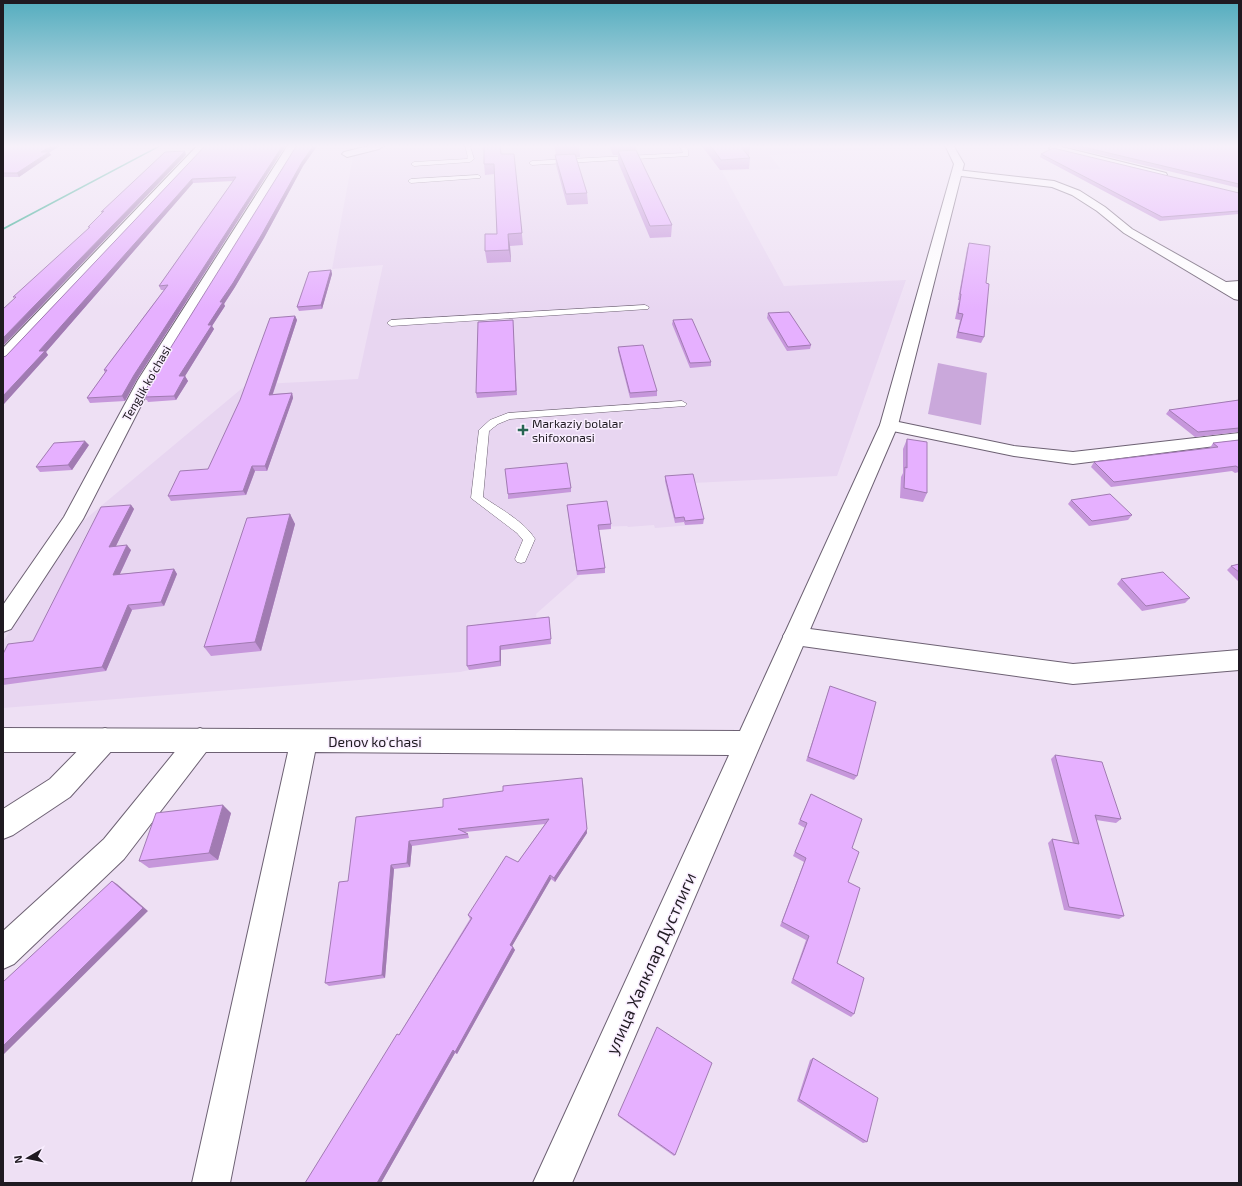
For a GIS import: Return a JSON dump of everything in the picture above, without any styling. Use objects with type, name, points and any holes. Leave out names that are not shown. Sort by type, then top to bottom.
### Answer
[{"type":"street","points":[[3,357],[151,200]]},
{"type":"street","name":"Tenglik ko'chasi","points":[[3,623],[73,519],[146,380],[258,200]]},
{"type":"street","name":"улица Халклар Дустлиги","points":[[552,1183],[889,424],[950,200]]},
{"type":"street","points":[[1089,200],[1102,208],[1128,231],[1239,296]]},
{"type":"street","points":[[1224,286],[1239,285]]},
{"type":"street","points":[[889,424],[1014,451],[1073,458],[1239,438]]},
{"type":"street","points":[[795,636],[1073,674],[1239,660]]},
{"type":"street","name":"Denov ko'chasi","points":[[3,740],[304,740],[747,743]]},
{"type":"street","points":[[3,826],[60,788],[105,740]]},
{"type":"street","points":[[3,953],[114,849],[200,740]]},
{"type":"street","points":[[211,1183],[304,740]]},
{"type":"lane","points":[[391,323],[645,307]]},
{"type":"lane","points":[[521,559],[529,539],[521,530],[477,498],[484,430],[494,422],[508,416],[682,404]]},
{"type":"shaded area","name":"Markaziy bolalar shifoxonasi","points":[[345,200],[738,200],[784,286],[906,280],[837,476],[693,483],[704,524],[655,528],[654,525],[598,527],[605,573],[580,575],[536,614],[537,623],[469,670],[460,672],[3,708],[3,642],[70,532],[246,385],[358,379],[383,265],[332,269]]},
{"type":"shaded area","points":[[938,363],[987,373],[981,425],[928,414]]},
{"type":"building","points":[[113,200],[137,200],[3,338],[3,309],[16,297],[13,297],[90,227],[88,227],[104,211],[101,212]]},
{"type":"building","points":[[154,200],[173,200],[39,351],[45,351],[3,396],[3,357],[6,356]]},
{"type":"building","points":[[220,200],[247,200],[134,375],[122,396],[87,398],[107,370],[104,370],[168,285],[159,286]]},
{"type":"building","points":[[262,200],[281,200],[233,283],[220,302],[223,302],[208,325],[212,325],[179,376],[185,376],[174,396],[145,397],[147,395],[143,395],[153,376]]},
{"type":"building","points":[[496,200],[519,200],[522,233],[508,234],[509,250],[485,251],[485,234],[497,234]]},
{"type":"building","points":[[639,200],[660,200],[672,225],[650,226]]},
{"type":"building","points":[[1130,200],[1239,200],[1239,211],[1162,217]]},
{"type":"building","points":[[969,243],[990,246],[986,283],[989,284],[984,337],[958,332],[963,314],[958,313]]},
{"type":"building","points":[[331,270],[321,305],[297,307],[309,272]]},
{"type":"building","points":[[789,312],[811,345],[788,347],[768,313]]},
{"type":"building","points":[[295,316],[269,395],[292,393],[265,466],[252,466],[243,491],[168,496],[180,471],[208,469],[240,400],[270,318]]},
{"type":"building","points":[[692,319],[711,362],[690,363],[673,320]]},
{"type":"building","points":[[513,320],[516,391],[476,393],[478,322]]},
{"type":"building","points":[[643,345],[657,391],[630,393],[618,347]]},
{"type":"building","points":[[1239,400],[1239,428],[1198,432],[1169,410]]},
{"type":"building","points":[[907,439],[927,442],[927,493],[904,488],[905,467],[907,468]]},
{"type":"building","points":[[1239,440],[1239,468],[1236,466],[1114,482],[1094,462],[1218,447],[1213,443]]},
{"type":"building","points":[[85,441],[68,465],[36,467],[54,443]]},
{"type":"building","points":[[567,463],[571,488],[508,494],[505,469]]},
{"type":"building","points":[[693,474],[704,519],[685,521],[684,517],[675,518],[665,476]]},
{"type":"building","points":[[1110,494],[1132,515],[1092,521],[1071,500]]},
{"type":"building","points":[[607,501],[611,524],[598,525],[605,568],[577,571],[567,505]]},
{"type":"building","points":[[131,505],[109,547],[127,545],[113,575],[174,569],[161,602],[128,605],[102,667],[3,679],[3,654],[8,644],[33,641],[101,507]]},
{"type":"building","points":[[290,514],[255,642],[204,647],[247,518]]},
{"type":"building","points":[[1239,564],[1239,572],[1231,566]]},
{"type":"building","points":[[1163,572],[1190,598],[1146,606],[1121,579]]},
{"type":"building","points":[[549,617],[551,639],[500,646],[500,661],[467,666],[467,626]]},
{"type":"building","points":[[830,686],[876,702],[857,776],[808,757]]},
{"type":"building","points":[[1055,755],[1102,762],[1121,819],[1095,815],[1124,916],[1069,907],[1052,839],[1079,844]]},
{"type":"building","points":[[582,778],[587,829],[554,878],[550,875],[510,945],[513,947],[455,1052],[453,1050],[377,1183],[305,1183],[397,1034],[399,1035],[472,918],[468,915],[506,856],[518,862],[549,819],[458,829],[468,834],[409,841],[407,863],[391,865],[382,975],[325,983],[339,882],[348,881],[356,817],[443,807],[443,799],[503,791],[503,786]]},
{"type":"building","points":[[811,794],[862,819],[852,848],[859,852],[848,882],[860,888],[837,963],[864,978],[854,1014],[793,979],[809,936],[782,922],[806,858],[795,852],[807,823],[800,820]]},
{"type":"building","points":[[223,805],[209,853],[139,861],[156,813]]},
{"type":"building","points":[[112,881],[143,908],[3,1046],[3,982]]},
{"type":"building","points":[[657,1027],[712,1063],[675,1155],[618,1115]]},
{"type":"building","points":[[813,1058],[878,1098],[867,1142],[799,1099]]},
{"type":"waterway","points":[[3,229],[57,200]]},
{"type":"place","name":"Markaziy bolalar shifoxonasi","points":[[523,430]]}]
